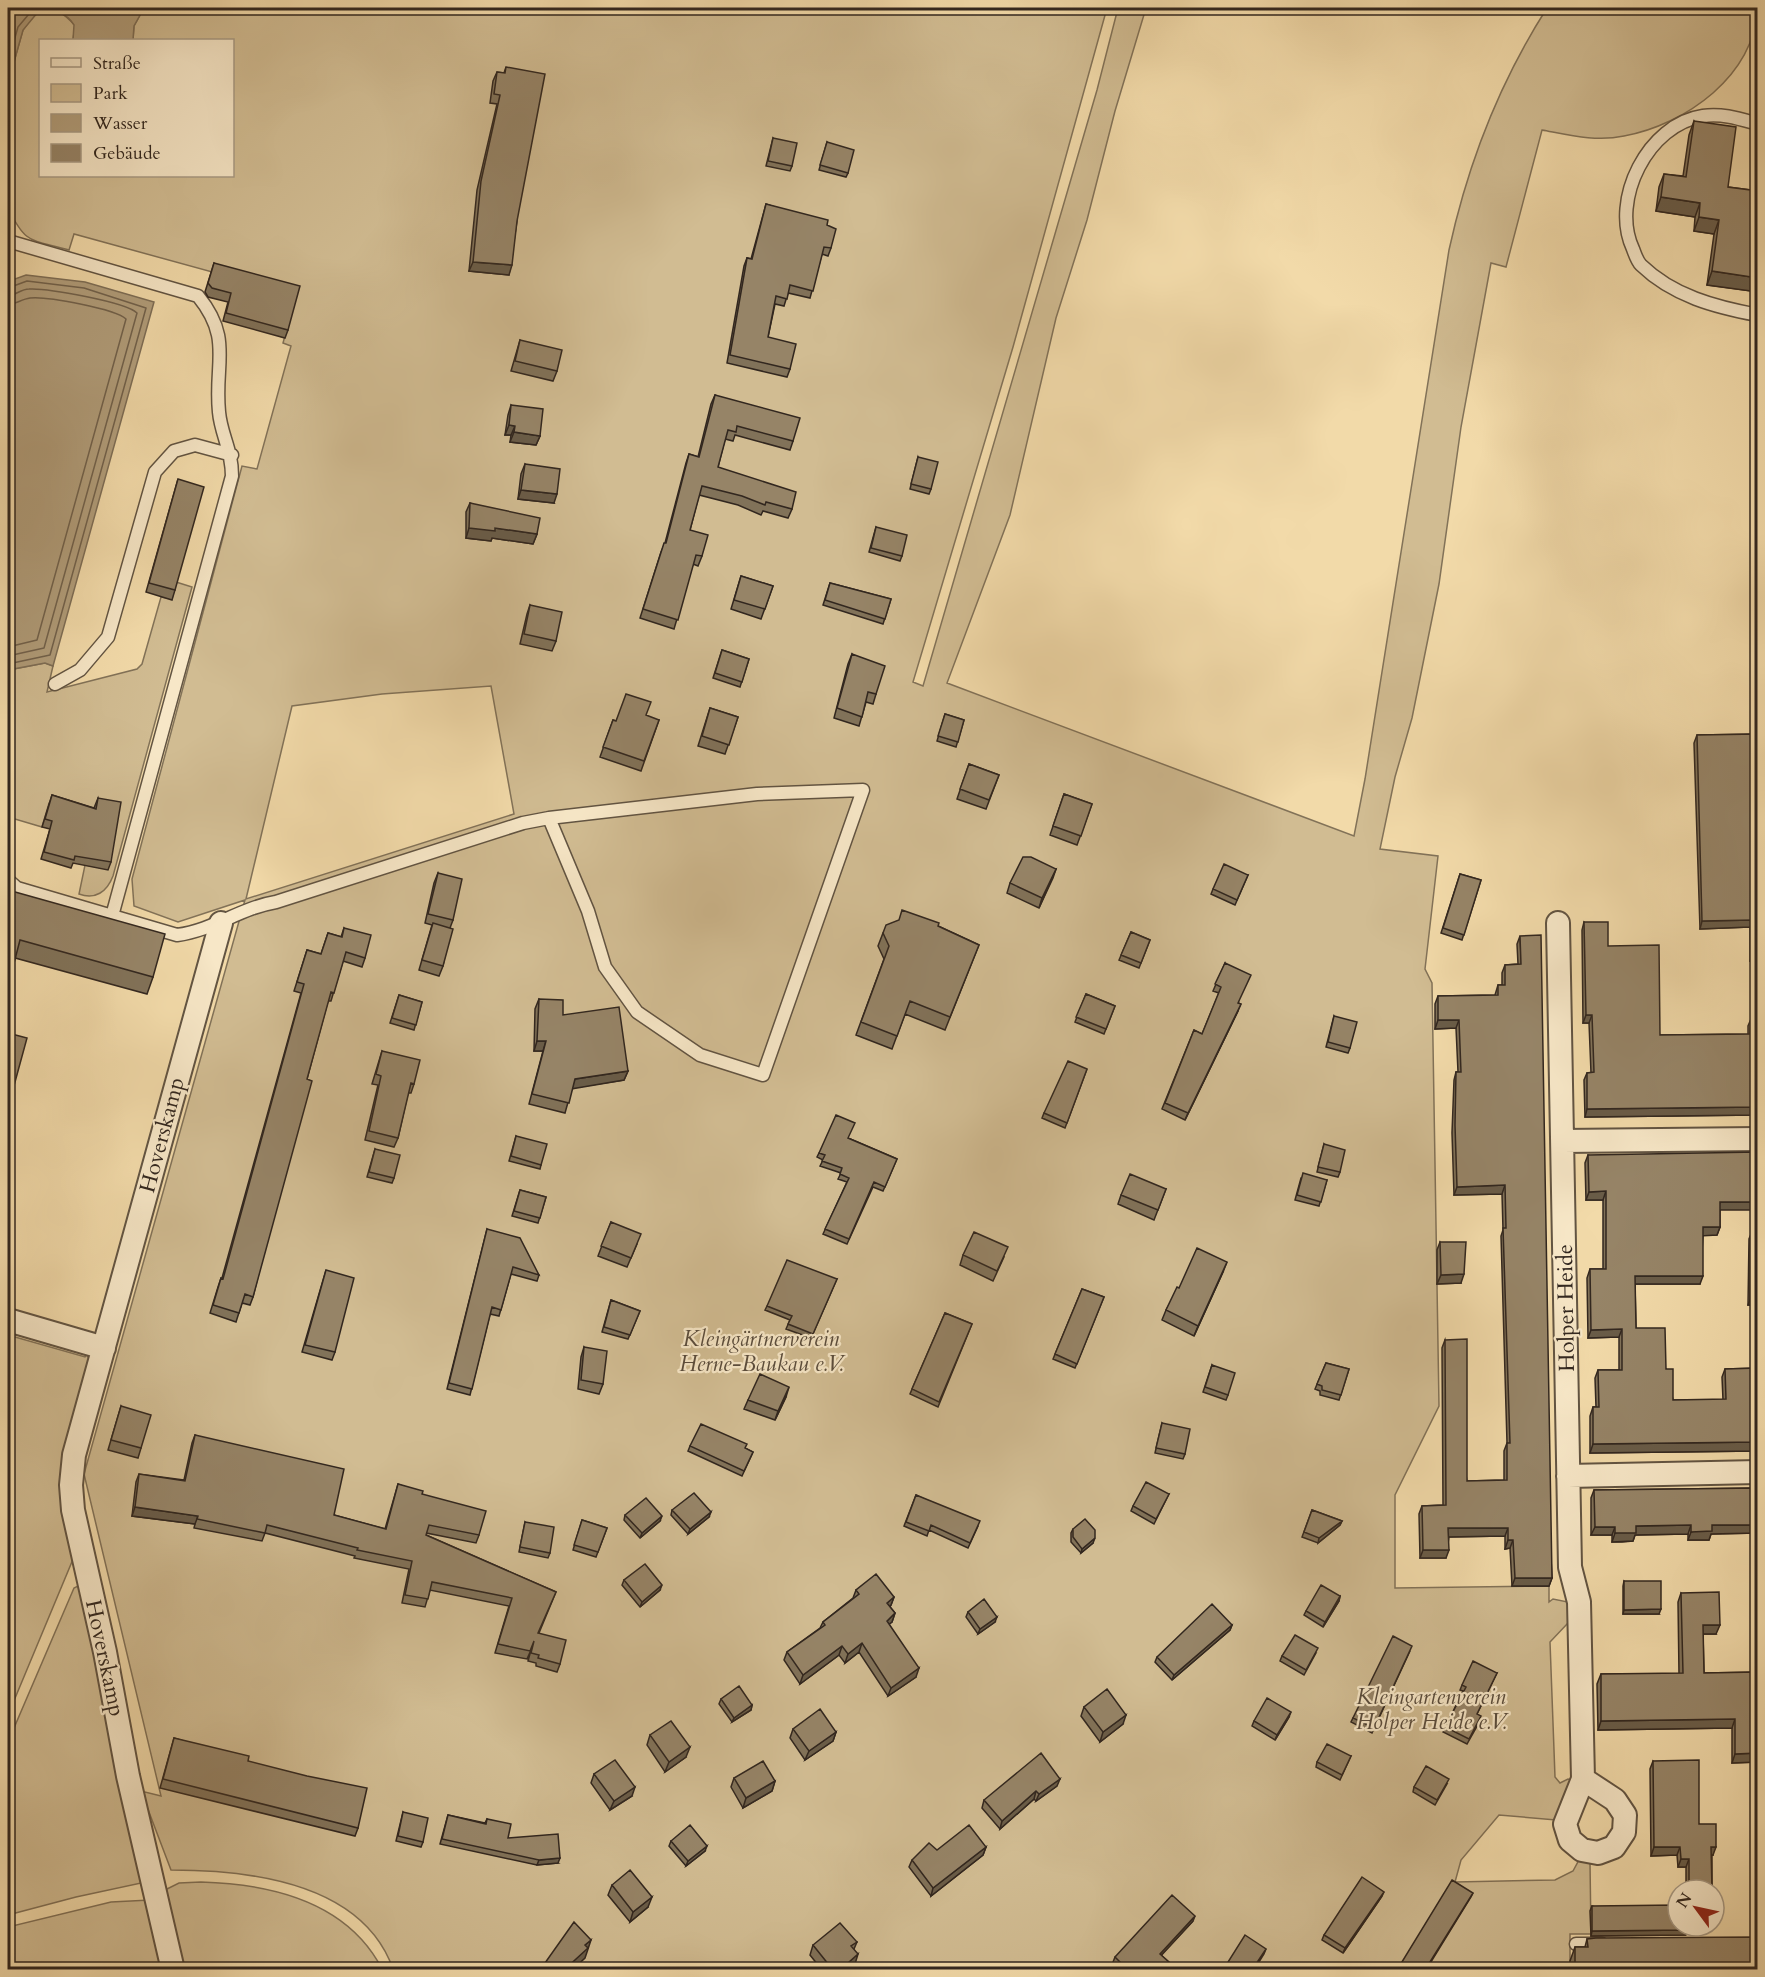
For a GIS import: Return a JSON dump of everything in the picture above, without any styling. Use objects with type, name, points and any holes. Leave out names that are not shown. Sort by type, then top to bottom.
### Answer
[{"type":"street","name":"Holper Heide","points":[[1558,922],[1570,1567],[1579,1602],[1583,1779]]},
{"type":"street","name":"Hoverskamp","points":[[172,1970],[128,1776],[105,1652],[73,1510],[71,1485],[74,1455],[221,923]]},
{"type":"street","points":[[1563,1141],[1758,1138]]},
{"type":"street","points":[[8,1320],[104,1347]]},
{"type":"street","points":[[1568,1476],[1758,1472]]},
{"type":"lane","points":[[1758,124],[1729,116],[1702,116],[1674,128],[1643,160],[1634,175],[1626,203],[1626,234],[1640,264],[1688,295],[1713,306],[1758,315]]},
{"type":"lane","points":[[8,241],[198,296],[211,312],[221,339],[219,413],[232,455],[232,476],[112,916]]},
{"type":"lane","points":[[55,684],[80,670],[108,637],[155,472],[174,451],[195,445],[232,455]]},
{"type":"lane","points":[[8,880],[17,888],[177,934],[199,932],[255,905],[276,902],[523,823],[549,818],[757,794],[863,790],[763,1075],[700,1055],[637,1012],[605,967],[588,911],[549,818]]},
{"type":"lane","points":[[1576,1944],[1610,1944]]},
{"type":"green space","name":"Kleingärtnerverein Herne-Baukau e.V.","points":[[144,8],[1107,8],[1013,347],[913,682],[923,686],[1097,90],[1118,8],[1146,8],[1115,111],[1087,220],[1056,318],[1010,515],[947,683],[1354,836],[1449,250],[1476,155],[1487,124],[1514,65],[1547,8],[1757,8],[1753,32],[1744,55],[1731,75],[1693,108],[1670,121],[1647,130],[1614,138],[1583,137],[1542,130],[1506,267],[1491,263],[1461,427],[1439,584],[1412,718],[1395,777],[1380,849],[1438,856],[1425,969],[1432,983],[1439,1406],[1395,1495],[1395,1588],[1549,1586],[1549,1602],[1553,1599],[1568,1602],[1568,1623],[1550,1642],[1555,1777],[1560,1783],[1568,1779],[1572,1780],[1556,1820],[1499,1815],[1461,1860],[1455,1882],[1555,1880],[1573,1871],[1579,1860],[1590,1863],[1591,1934],[1570,1934],[1570,1969],[393,1969],[378,1940],[356,1917],[330,1899],[268,1878],[235,1873],[171,1870],[141,1791],[161,1796],[84,1474],[245,900],[178,922],[134,906],[132,879],[242,466],[257,469],[291,346],[283,343],[296,295],[74,234],[69,250],[37,242],[25,235],[14,220],[8,208],[8,83],[23,30],[33,16],[43,11],[63,14],[75,25],[73,39],[39,39],[39,177],[234,177],[234,39],[133,39],[134,26]],"holes":[[[491,686],[514,814],[246,899],[292,706],[382,694]]]},
{"type":"green space","points":[[176,582],[192,587],[113,876],[100,893],[85,896],[79,894],[85,865],[108,869],[92,825],[49,803],[42,827],[8,817],[8,670],[45,663],[53,666],[47,692],[137,669],[142,664],[161,597],[172,599]]},
{"type":"green space","points":[[8,1335],[85,1357],[87,1354],[90,1362],[76,1552],[8,1715]]},
{"type":"green space","points":[[80,1585],[146,1882],[8,1915],[8,1742],[74,1588]]},
{"type":"green space","points":[[201,1882],[280,1892],[328,1912],[349,1927],[367,1946],[382,1969],[180,1969],[163,1891],[179,1883]]},
{"type":"green space","points":[[150,1900],[166,1969],[8,1970],[8,1927],[111,1902]]},
{"type":"water","points":[[8,8],[144,8],[134,26],[133,39],[73,39],[74,25],[67,17],[54,11],[38,12],[23,30],[8,83]]},
{"type":"water","points":[[26,275],[85,282],[154,302],[53,666],[45,663],[8,670],[8,288],[12,280]]},
{"type":"building","points":[[506,67],[545,74],[517,221],[512,265],[473,262],[481,181],[500,95],[494,94],[497,72],[505,73]]},
{"type":"building","points":[[1694,121],[1736,127],[1728,187],[1758,191],[1758,278],[1712,271],[1719,220],[1699,217],[1700,203],[1661,197],[1664,174],[1686,177]]},
{"type":"building","points":[[773,138],[797,143],[792,166],[768,161]]},
{"type":"building","points":[[827,142],[854,150],[848,173],[820,165]]},
{"type":"building","points":[[766,204],[828,220],[827,225],[836,229],[831,248],[824,247],[813,291],[790,285],[787,299],[776,296],[768,337],[796,344],[790,369],[730,355],[747,258],[752,259]]},
{"type":"building","points":[[214,263],[300,286],[288,330],[226,313],[231,293],[212,288],[208,283]]},
{"type":"building","points":[[520,340],[562,350],[557,371],[515,361]]},
{"type":"building","points":[[715,395],[800,418],[793,441],[737,426],[736,432],[728,430],[718,467],[796,492],[792,509],[766,502],[765,505],[742,496],[702,486],[690,530],[708,535],[702,556],[696,555],[678,620],[643,609],[664,543],[666,543],[689,454],[699,457]]},
{"type":"building","points":[[511,405],[543,409],[540,436],[514,432],[515,426],[509,425]]},
{"type":"building","points":[[918,457],[938,462],[931,489],[911,484]]},
{"type":"building","points":[[525,464],[560,469],[557,494],[521,490]]},
{"type":"building","points":[[178,479],[204,487],[175,590],[149,583]]},
{"type":"building","points":[[470,503],[540,518],[537,534],[495,528],[495,531],[469,528]]},
{"type":"building","points":[[876,527],[907,535],[902,556],[871,548]]},
{"type":"building","points":[[741,576],[773,586],[765,609],[734,600]]},
{"type":"building","points":[[830,583],[891,599],[885,619],[825,600]]},
{"type":"building","points":[[530,605],[562,612],[556,641],[524,634]]},
{"type":"building","points":[[722,650],[749,659],[742,682],[715,673]]},
{"type":"building","points":[[852,654],[885,666],[876,694],[868,692],[862,717],[837,708]]},
{"type":"building","points":[[626,694],[651,702],[646,715],[659,720],[644,761],[603,747]]},
{"type":"building","points":[[710,708],[738,717],[729,745],[702,736]]},
{"type":"building","points":[[945,714],[964,720],[958,742],[938,736]]},
{"type":"building","points":[[1758,734],[1758,953],[1753,953],[1753,920],[1702,921],[1697,735]]},
{"type":"building","points":[[969,764],[999,775],[989,800],[960,789]]},
{"type":"building","points":[[1064,794],[1092,804],[1081,836],[1053,826]]},
{"type":"building","points":[[52,795],[96,809],[98,798],[121,802],[111,862],[75,856],[74,860],[44,852],[52,821],[45,819]]},
{"type":"building","points":[[1023,857],[1031,857],[1056,869],[1042,898],[1010,883]]},
{"type":"building","points":[[1224,864],[1248,875],[1237,900],[1213,889]]},
{"type":"building","points":[[438,873],[462,879],[453,920],[428,914]]},
{"type":"building","points":[[1460,874],[1481,880],[1464,935],[1443,928]]},
{"type":"building","points":[[8,890],[165,934],[153,977],[20,940],[12,971],[8,969]]},
{"type":"building","points":[[902,910],[939,923],[938,926],[979,945],[950,1017],[910,1001],[897,1036],[861,1022],[889,946],[883,933],[886,925],[899,920]]},
{"type":"building","points":[[1584,922],[1608,922],[1608,946],[1659,945],[1660,1035],[1750,1034],[1751,1019],[1758,1018],[1758,1107],[1587,1109],[1587,1073],[1594,1072],[1592,1015],[1586,1015]]},
{"type":"building","points":[[433,923],[453,929],[443,966],[422,960]]},
{"type":"building","points":[[344,928],[371,935],[365,958],[346,952],[334,993],[331,992],[307,1079],[312,1081],[253,1297],[245,1294],[239,1313],[213,1305],[221,1278],[223,1279],[304,984],[297,982],[307,950],[321,954],[328,933],[342,937]]},
{"type":"building","points":[[1131,932],[1150,940],[1141,963],[1121,955]]},
{"type":"building","points":[[1541,935],[1552,1578],[1515,1578],[1513,1540],[1508,1540],[1508,1528],[1448,1528],[1449,1550],[1423,1550],[1422,1506],[1446,1505],[1445,1340],[1467,1339],[1467,1481],[1507,1480],[1507,1443],[1510,1443],[1503,1228],[1506,1228],[1505,1185],[1457,1187],[1455,1125],[1456,1072],[1461,1072],[1459,1020],[1438,1020],[1438,996],[1498,995],[1498,985],[1505,985],[1505,965],[1521,964],[1520,936]]},
{"type":"building","points":[[1225,963],[1251,975],[1238,1003],[1241,1004],[1188,1113],[1165,1103],[1194,1030],[1202,1034],[1221,987],[1215,984]]},
{"type":"building","points":[[1086,994],[1115,1006],[1106,1029],[1076,1017]]},
{"type":"building","points":[[399,995],[422,1002],[416,1025],[392,1018]]},
{"type":"building","points":[[539,999],[563,1000],[563,1015],[619,1007],[628,1071],[575,1079],[569,1103],[532,1094],[546,1041],[537,1041]]},
{"type":"building","points":[[1334,1016],[1357,1022],[1350,1048],[1328,1042]]},
{"type":"building","points":[[8,1033],[27,1038],[12,1093],[8,1092]]},
{"type":"building","points":[[382,1051],[420,1060],[414,1084],[411,1083],[398,1138],[369,1131],[381,1076],[376,1074]]},
{"type":"building","points":[[1068,1061],[1087,1069],[1067,1123],[1044,1113]]},
{"type":"building","points":[[836,1115],[855,1123],[848,1138],[897,1159],[885,1187],[874,1182],[849,1239],[825,1229],[849,1178],[840,1174],[842,1168],[822,1161],[825,1155],[819,1153]]},
{"type":"building","points":[[516,1136],[547,1144],[541,1165],[511,1156]]},
{"type":"building","points":[[1324,1144],[1345,1150],[1340,1172],[1318,1167]]},
{"type":"building","points":[[375,1149],[400,1155],[394,1178],[369,1172]]},
{"type":"building","points":[[1758,1152],[1758,1202],[1720,1202],[1720,1227],[1703,1227],[1703,1276],[1635,1276],[1636,1328],[1665,1328],[1666,1369],[1673,1369],[1673,1400],[1726,1399],[1725,1369],[1758,1368],[1758,1442],[1593,1444],[1593,1407],[1599,1407],[1598,1370],[1622,1370],[1622,1329],[1591,1330],[1590,1269],[1606,1269],[1606,1191],[1589,1192],[1588,1155]]},
{"type":"building","points":[[1303,1173],[1327,1180],[1321,1202],[1297,1195]]},
{"type":"building","points":[[1130,1174],[1166,1189],[1158,1210],[1121,1195]]},
{"type":"building","points":[[520,1190],[546,1197],[540,1218],[514,1211]]},
{"type":"building","points":[[611,1222],[641,1234],[631,1258],[601,1246]]},
{"type":"building","points":[[487,1229],[520,1238],[539,1275],[513,1267],[501,1310],[492,1307],[472,1389],[449,1383]]},
{"type":"building","points":[[974,1232],[1008,1247],[997,1271],[963,1255]]},
{"type":"building","points":[[1751,1234],[1758,1234],[1758,1300],[1750,1300]]},
{"type":"building","points":[[1440,1242],[1466,1242],[1464,1274],[1441,1275]]},
{"type":"building","points":[[1197,1248],[1227,1262],[1198,1326],[1166,1310]]},
{"type":"building","points":[[787,1260],[837,1279],[813,1334],[788,1324],[792,1316],[767,1306]]},
{"type":"building","points":[[326,1270],[354,1278],[335,1352],[305,1345]]},
{"type":"building","points":[[1082,1289],[1104,1297],[1077,1364],[1055,1354]]},
{"type":"building","points":[[611,1300],[640,1311],[630,1335],[604,1327]]},
{"type":"building","points":[[945,1313],[972,1324],[939,1402],[912,1389]]},
{"type":"building","points":[[584,1347],[607,1351],[603,1384],[581,1380]]},
{"type":"building","points":[[1326,1363],[1349,1369],[1341,1395],[1322,1390],[1322,1386],[1317,1384]]},
{"type":"building","points":[[1212,1365],[1235,1373],[1228,1395],[1205,1387]]},
{"type":"building","points":[[760,1374],[789,1387],[778,1411],[748,1400]]},
{"type":"building","points":[[121,1406],[151,1415],[141,1448],[111,1440]]},
{"type":"building","points":[[1162,1423],[1190,1429],[1185,1454],[1156,1448]]},
{"type":"building","points":[[701,1424],[747,1444],[745,1448],[753,1452],[744,1471],[690,1446]]},
{"type":"building","points":[[195,1435],[344,1469],[334,1515],[386,1529],[398,1484],[423,1491],[422,1494],[486,1511],[479,1535],[429,1525],[426,1535],[556,1592],[538,1633],[566,1640],[560,1664],[538,1658],[539,1655],[531,1653],[534,1641],[530,1651],[498,1644],[512,1598],[432,1582],[428,1599],[405,1595],[412,1561],[357,1550],[358,1548],[267,1525],[265,1533],[197,1519],[198,1516],[135,1507],[139,1474],[185,1481]]},
{"type":"building","points":[[1146,1482],[1169,1494],[1156,1519],[1133,1506]]},
{"type":"building","points":[[1758,1488],[1758,1525],[1712,1525],[1712,1531],[1691,1532],[1691,1525],[1636,1526],[1636,1533],[1615,1533],[1615,1527],[1595,1527],[1594,1490]]},
{"type":"building","points":[[694,1493],[711,1512],[690,1529],[672,1510]]},
{"type":"building","points":[[916,1495],[980,1521],[970,1543],[931,1525],[929,1531],[906,1522]]},
{"type":"building","points":[[646,1498],[662,1516],[642,1533],[625,1515]]},
{"type":"building","points":[[1312,1510],[1342,1521],[1319,1538],[1304,1532]]},
{"type":"building","points":[[1085,1519],[1095,1530],[1095,1538],[1082,1549],[1073,1537],[1073,1529]]},
{"type":"building","points":[[582,1520],[607,1528],[598,1552],[574,1545]]},
{"type":"building","points":[[525,1522],[554,1527],[550,1553],[520,1547]]},
{"type":"building","points":[[645,1564],[662,1585],[642,1602],[624,1580]]},
{"type":"building","points":[[876,1574],[894,1597],[887,1603],[895,1613],[887,1621],[919,1668],[891,1688],[862,1643],[848,1654],[842,1646],[803,1675],[787,1652],[825,1625],[823,1622],[859,1594],[856,1590]]},
{"type":"building","points":[[1624,1581],[1661,1581],[1661,1609],[1624,1610]]},
{"type":"building","points":[[1321,1585],[1340,1596],[1325,1622],[1306,1611]]},
{"type":"building","points":[[1719,1592],[1720,1625],[1703,1625],[1704,1673],[1758,1672],[1758,1753],[1735,1754],[1735,1719],[1601,1721],[1601,1674],[1683,1673],[1681,1593]]},
{"type":"building","points":[[984,1599],[997,1617],[980,1629],[968,1612]]},
{"type":"building","points":[[1212,1604],[1232,1625],[1174,1675],[1157,1657]]},
{"type":"building","points":[[1295,1635],[1318,1648],[1306,1670],[1282,1656]]},
{"type":"building","points":[[1393,1636],[1412,1646],[1374,1728],[1353,1718]]},
{"type":"building","points":[[1473,1661],[1497,1673],[1477,1714],[1481,1716],[1469,1739],[1445,1727],[1466,1687],[1462,1685]]},
{"type":"building","points":[[739,1686],[752,1705],[734,1718],[721,1699]]},
{"type":"building","points":[[1107,1689],[1126,1715],[1103,1732],[1084,1707]]},
{"type":"building","points":[[1267,1698],[1291,1712],[1277,1735],[1254,1721]]},
{"type":"building","points":[[820,1709],[836,1732],[809,1751],[793,1729]]},
{"type":"building","points":[[671,1721],[690,1747],[669,1762],[650,1735]]},
{"type":"building","points":[[174,1738],[249,1756],[248,1761],[367,1788],[358,1828],[163,1779]]},
{"type":"building","points":[[1327,1744],[1351,1756],[1342,1775],[1317,1762]]},
{"type":"building","points":[[1041,1753],[1060,1779],[1039,1794],[1036,1791],[1002,1821],[984,1800]]},
{"type":"building","points":[[615,1760],[635,1787],[614,1801],[594,1774]]},
{"type":"building","points":[[1699,1760],[1699,1824],[1716,1824],[1716,1847],[1711,1847],[1712,1878],[1689,1878],[1689,1859],[1681,1859],[1680,1847],[1654,1847],[1653,1761]]},
{"type":"building","points":[[763,1761],[775,1781],[746,1798],[734,1778]]},
{"type":"building","points":[[1426,1766],[1449,1779],[1437,1800],[1414,1787]]},
{"type":"building","points":[[403,1812],[428,1818],[423,1842],[398,1836]]},
{"type":"building","points":[[448,1815],[486,1824],[487,1819],[511,1824],[508,1838],[558,1834],[560,1858],[539,1860],[442,1839]]},
{"type":"building","points":[[690,1825],[707,1846],[688,1861],[671,1841]]},
{"type":"building","points":[[969,1825],[986,1847],[933,1888],[912,1860],[929,1843],[937,1850]]},
{"type":"building","points":[[630,1870],[652,1897],[633,1912],[612,1885]]},
{"type":"building","points":[[1362,1877],[1384,1892],[1345,1948],[1324,1935]]},
{"type":"building","points":[[1452,1880],[1473,1893],[1425,1970],[1397,1970]]},
{"type":"building","points":[[1172,1895],[1195,1916],[1160,1954],[1170,1963],[1164,1970],[1128,1970],[1115,1957]]},
{"type":"building","points":[[1666,1905],[1666,1930],[1592,1931],[1592,1906]]},
{"type":"building","points":[[574,1922],[591,1940],[585,1945],[588,1948],[564,1970],[540,1970]]},
{"type":"building","points":[[840,1923],[857,1942],[851,1946],[858,1954],[840,1970],[833,1970],[813,1945]]},
{"type":"building","points":[[1245,1935],[1266,1949],[1252,1970],[1223,1970]]},
{"type":"building","points":[[1758,1937],[1758,1970],[1575,1970],[1575,1947],[1588,1947],[1587,1939]]},
{"type":"park label","name":"Kleingartenverein Holper Heide e.V.","points":[[1431,1710]]}]
